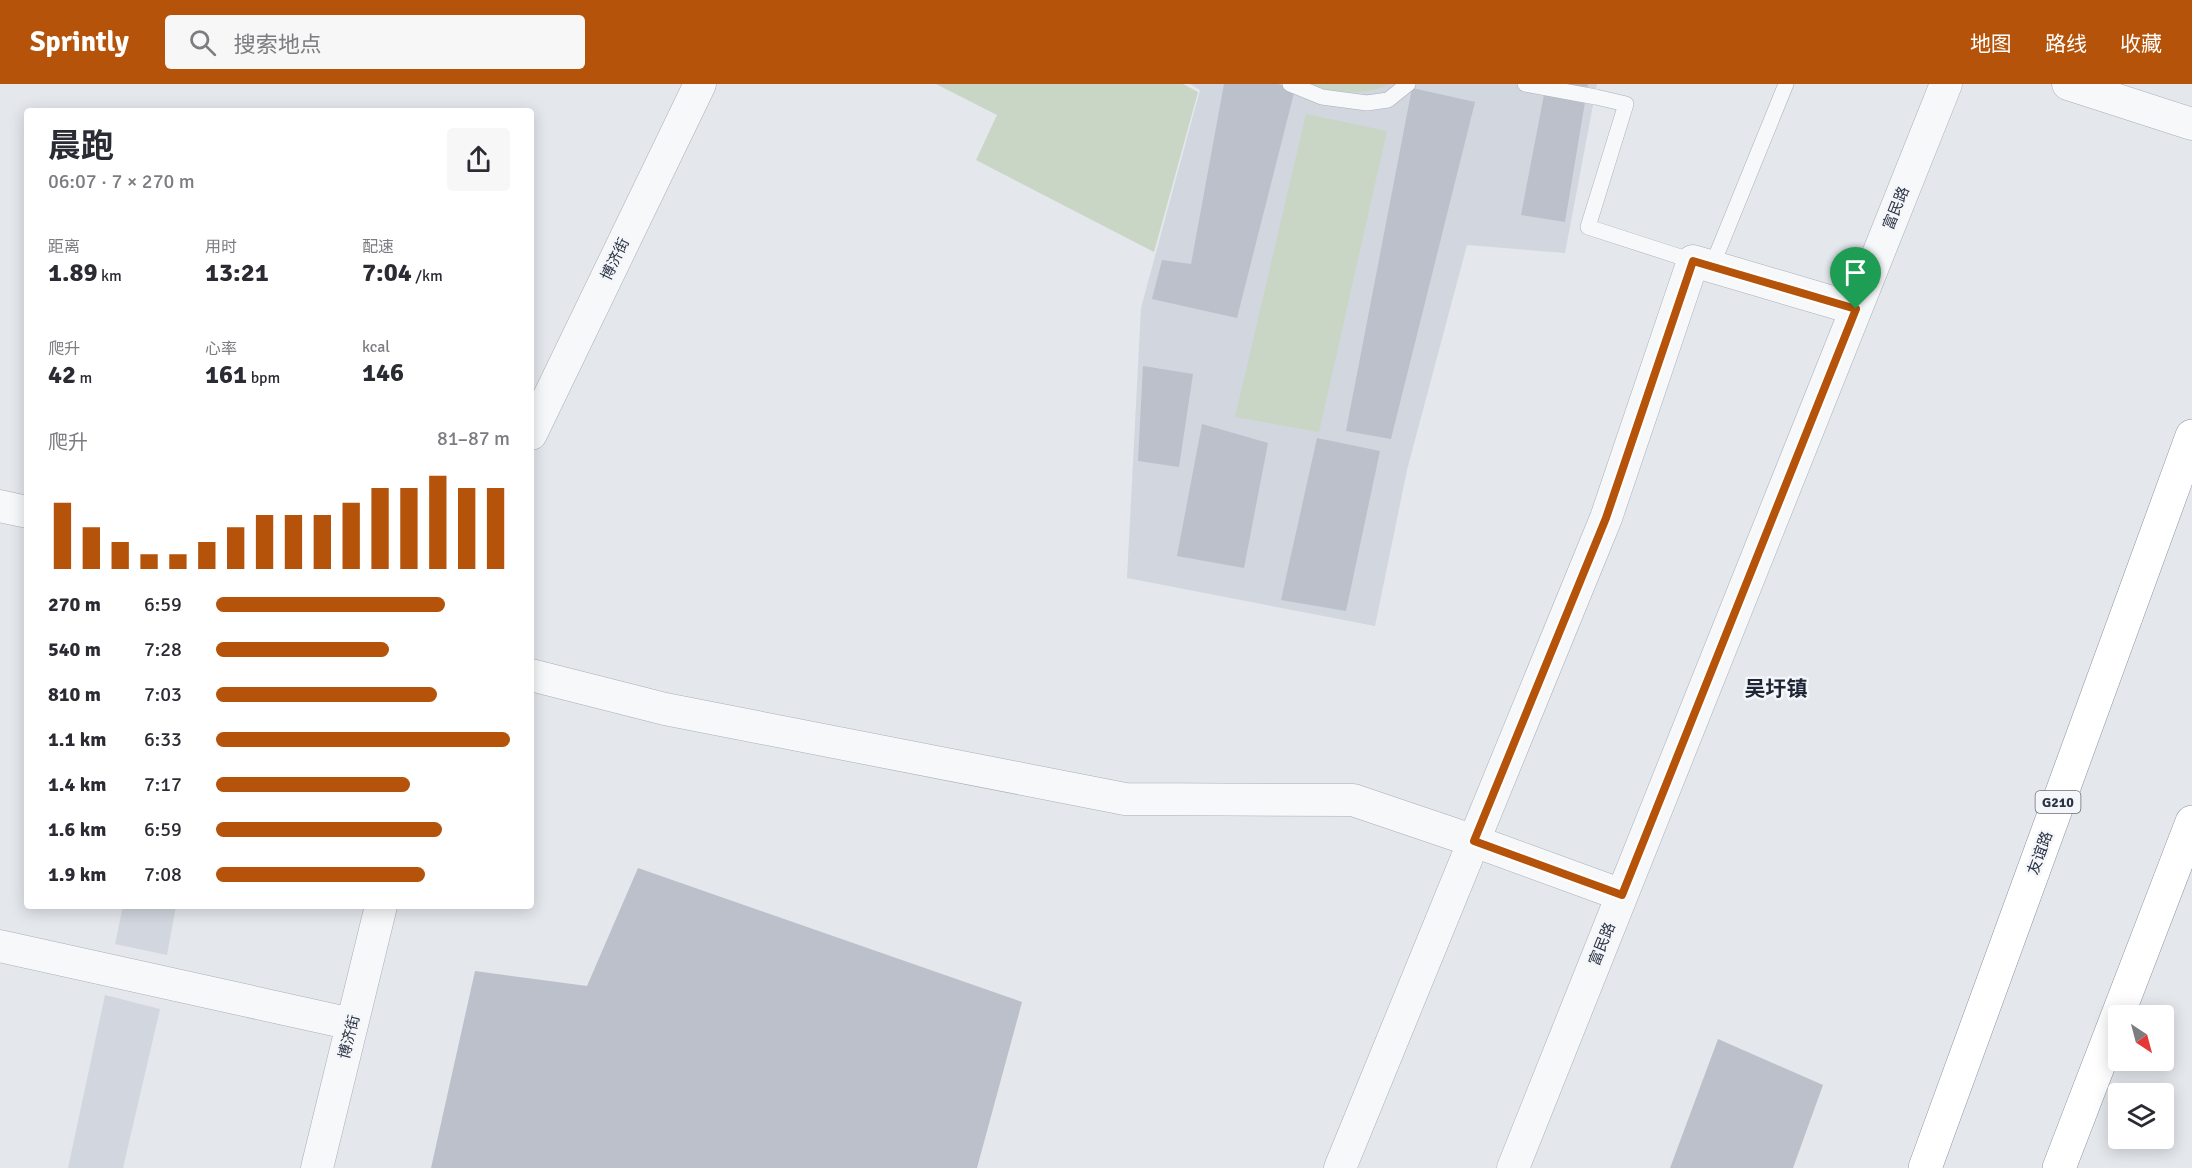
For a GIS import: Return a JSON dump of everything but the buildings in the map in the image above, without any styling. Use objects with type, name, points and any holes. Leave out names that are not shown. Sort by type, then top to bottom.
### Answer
[{"type":"highway","name":"友谊路","points":[[1925,1168],[2192,436]]},
{"type":"highway","points":[[2059,1168],[2192,822]]},
{"type":"street","name":"博济街","points":[[534,428],[700,84]]},
{"type":"street","name":"富民路","points":[[1513,1168],[1946,84]]},
{"type":"street","points":[[2068,84],[2192,124]]},
{"type":"street","points":[[1340,1168],[1606,518],[1702,264],[1856,309]]},
{"type":"street","points":[[0,506],[24,511]]},
{"type":"street","points":[[534,676],[665,710],[1125,799],[1353,800],[1622,895]]},
{"type":"street","name":"博济街","points":[[317,1168],[380,909]]},
{"type":"street","points":[[0,946],[352,1024]]},
{"type":"lane","points":[[1290,84],[1322,97],[1366,104],[1388,100],[1408,84]]},
{"type":"lane","points":[[1525,84],[1626,104],[1588,227],[1702,264],[1786,84]]},
{"type":"shaded area","points":[[1190,84],[1597,84],[1565,253],[1467,245],[1407,470],[1375,626],[1127,578],[1141,308],[1200,90]]},
{"type":"shaded area","points":[[122,909],[175,909],[167,955],[115,944]]},
{"type":"shaded area","points":[[105,995],[160,1009],[123,1168],[68,1168]]},
{"type":"green space","points":[[936,84],[1183,84],[1198,92],[1154,252],[976,160],[997,115]]},
{"type":"green space","points":[[1310,84],[1390,84],[1360,92],[1340,92]]},
{"type":"green space","points":[[1306,114],[1387,131],[1319,432],[1235,417]]},
{"type":"district","name":"吴圩镇","points":[[1776,689]]},
{"type":"route","points":[[1693,261],[1856,309],[1622,895],[1474,841],[1606,518],[1693,261]]}]
